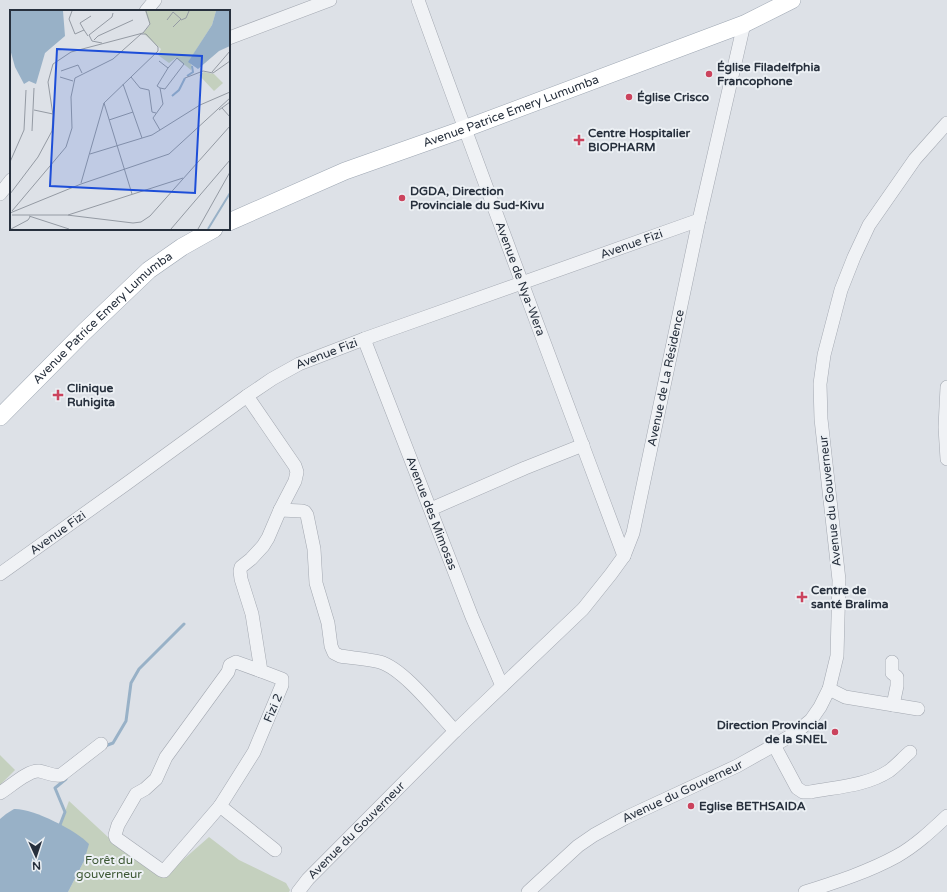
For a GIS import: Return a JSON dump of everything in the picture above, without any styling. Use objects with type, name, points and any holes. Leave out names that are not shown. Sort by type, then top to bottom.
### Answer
[{"type":"main road","name":"Avenue Patrice Emery Lumumba","points":[[230,222],[345,171],[464,129],[744,24],[792,0]]},
{"type":"main road","name":"Avenue Patrice Emery Lumumba","points":[[0,417],[148,270],[182,247],[212,230]]},
{"type":"street","points":[[147,10],[155,0]]},
{"type":"street","points":[[230,38],[330,0]]},
{"type":"street","name":"Avenue de Nya-Wera","points":[[418,0],[464,129],[523,283],[624,556]]},
{"type":"street","name":"Avenue de La Résidence","points":[[502,686],[583,609],[624,556],[633,532],[699,220],[744,24]]},
{"type":"street","name":"Avenue du Gouverneur","points":[[528,892],[578,846],[594,835],[625,818],[737,766],[794,734],[811,720],[820,707],[829,689],[837,656],[839,580],[821,419],[820,384],[824,355],[841,290],[869,225],[914,159],[947,123]]},
{"type":"street","points":[[0,194],[10,181]]},
{"type":"street","name":"Avenue Fizi","points":[[0,574],[247,396],[272,379],[300,364],[364,339],[699,220]]},
{"type":"street","name":"Avenue des Mimosas","points":[[364,339],[472,618],[502,686]]},
{"type":"street","points":[[947,387],[944,427],[947,459]]},
{"type":"street","points":[[247,396],[295,466],[297,472],[295,481],[268,538],[251,559],[241,567],[240,571],[252,614],[260,671],[236,662],[230,665],[228,672],[166,757],[156,779],[136,794],[118,825],[115,835],[116,838],[164,870],[220,806],[275,850]]},
{"type":"street","points":[[431,509],[525,468],[583,445]]},
{"type":"street","points":[[280,510],[306,512],[314,549],[316,583],[328,623],[331,646],[334,653],[340,656],[380,662],[394,668],[407,679],[455,731]]},
{"type":"street","points":[[892,662],[892,673],[897,677],[897,686],[893,705]]},
{"type":"street","name":"Fizi 2","points":[[220,806],[254,752],[282,685],[282,679],[260,671]]},
{"type":"street","name":"Avenue du Gouverneur","points":[[298,892],[308,879],[455,731],[502,686]]},
{"type":"street","points":[[829,689],[845,697],[918,709]]},
{"type":"street","points":[[0,793],[32,772],[39,771],[57,776],[61,775],[101,744]]},
{"type":"street","points":[[774,745],[797,788],[803,792],[868,781],[889,771],[910,752]]},
{"type":"street","points":[[805,892],[854,875],[897,856],[925,836],[947,816]]},
{"type":"green space","points":[[0,755],[15,770],[0,785]]},
{"type":"green space","name":"Forêt du gouverneur","points":[[69,801],[109,838],[168,873],[209,837],[239,860],[286,883],[290,890],[289,892],[68,892],[84,861],[60,825]]},
{"type":"water","points":[[14,809],[31,812],[53,821],[74,832],[89,844],[84,861],[68,892],[0,892],[0,819]]},
{"type":"waterway","points":[[105,746],[113,743],[126,721],[131,683],[139,669],[184,624]]},
{"type":"waterway","points":[[60,825],[65,812],[55,788],[66,779]]},
{"type":"place","name":"Église Filadelfphia Francophone","points":[[709,74]]},
{"type":"place","name":"Église Crisco","points":[[629,97]]},
{"type":"place","name":"Centre Hospitalier BIOPHARM","points":[[579,140]]},
{"type":"place","name":"DGDA, Direction Provinciale du Sud-Kivu","points":[[402,198]]},
{"type":"place","name":"Clinique Ruhigita","points":[[58,395]]},
{"type":"place","name":"Centre de santé Bralima","points":[[802,597]]},
{"type":"place","name":"Direction Provincial de la SNEL","points":[[835,732]]},
{"type":"place","name":"Eglise BETHSAIDA","points":[[691,806]]}]
